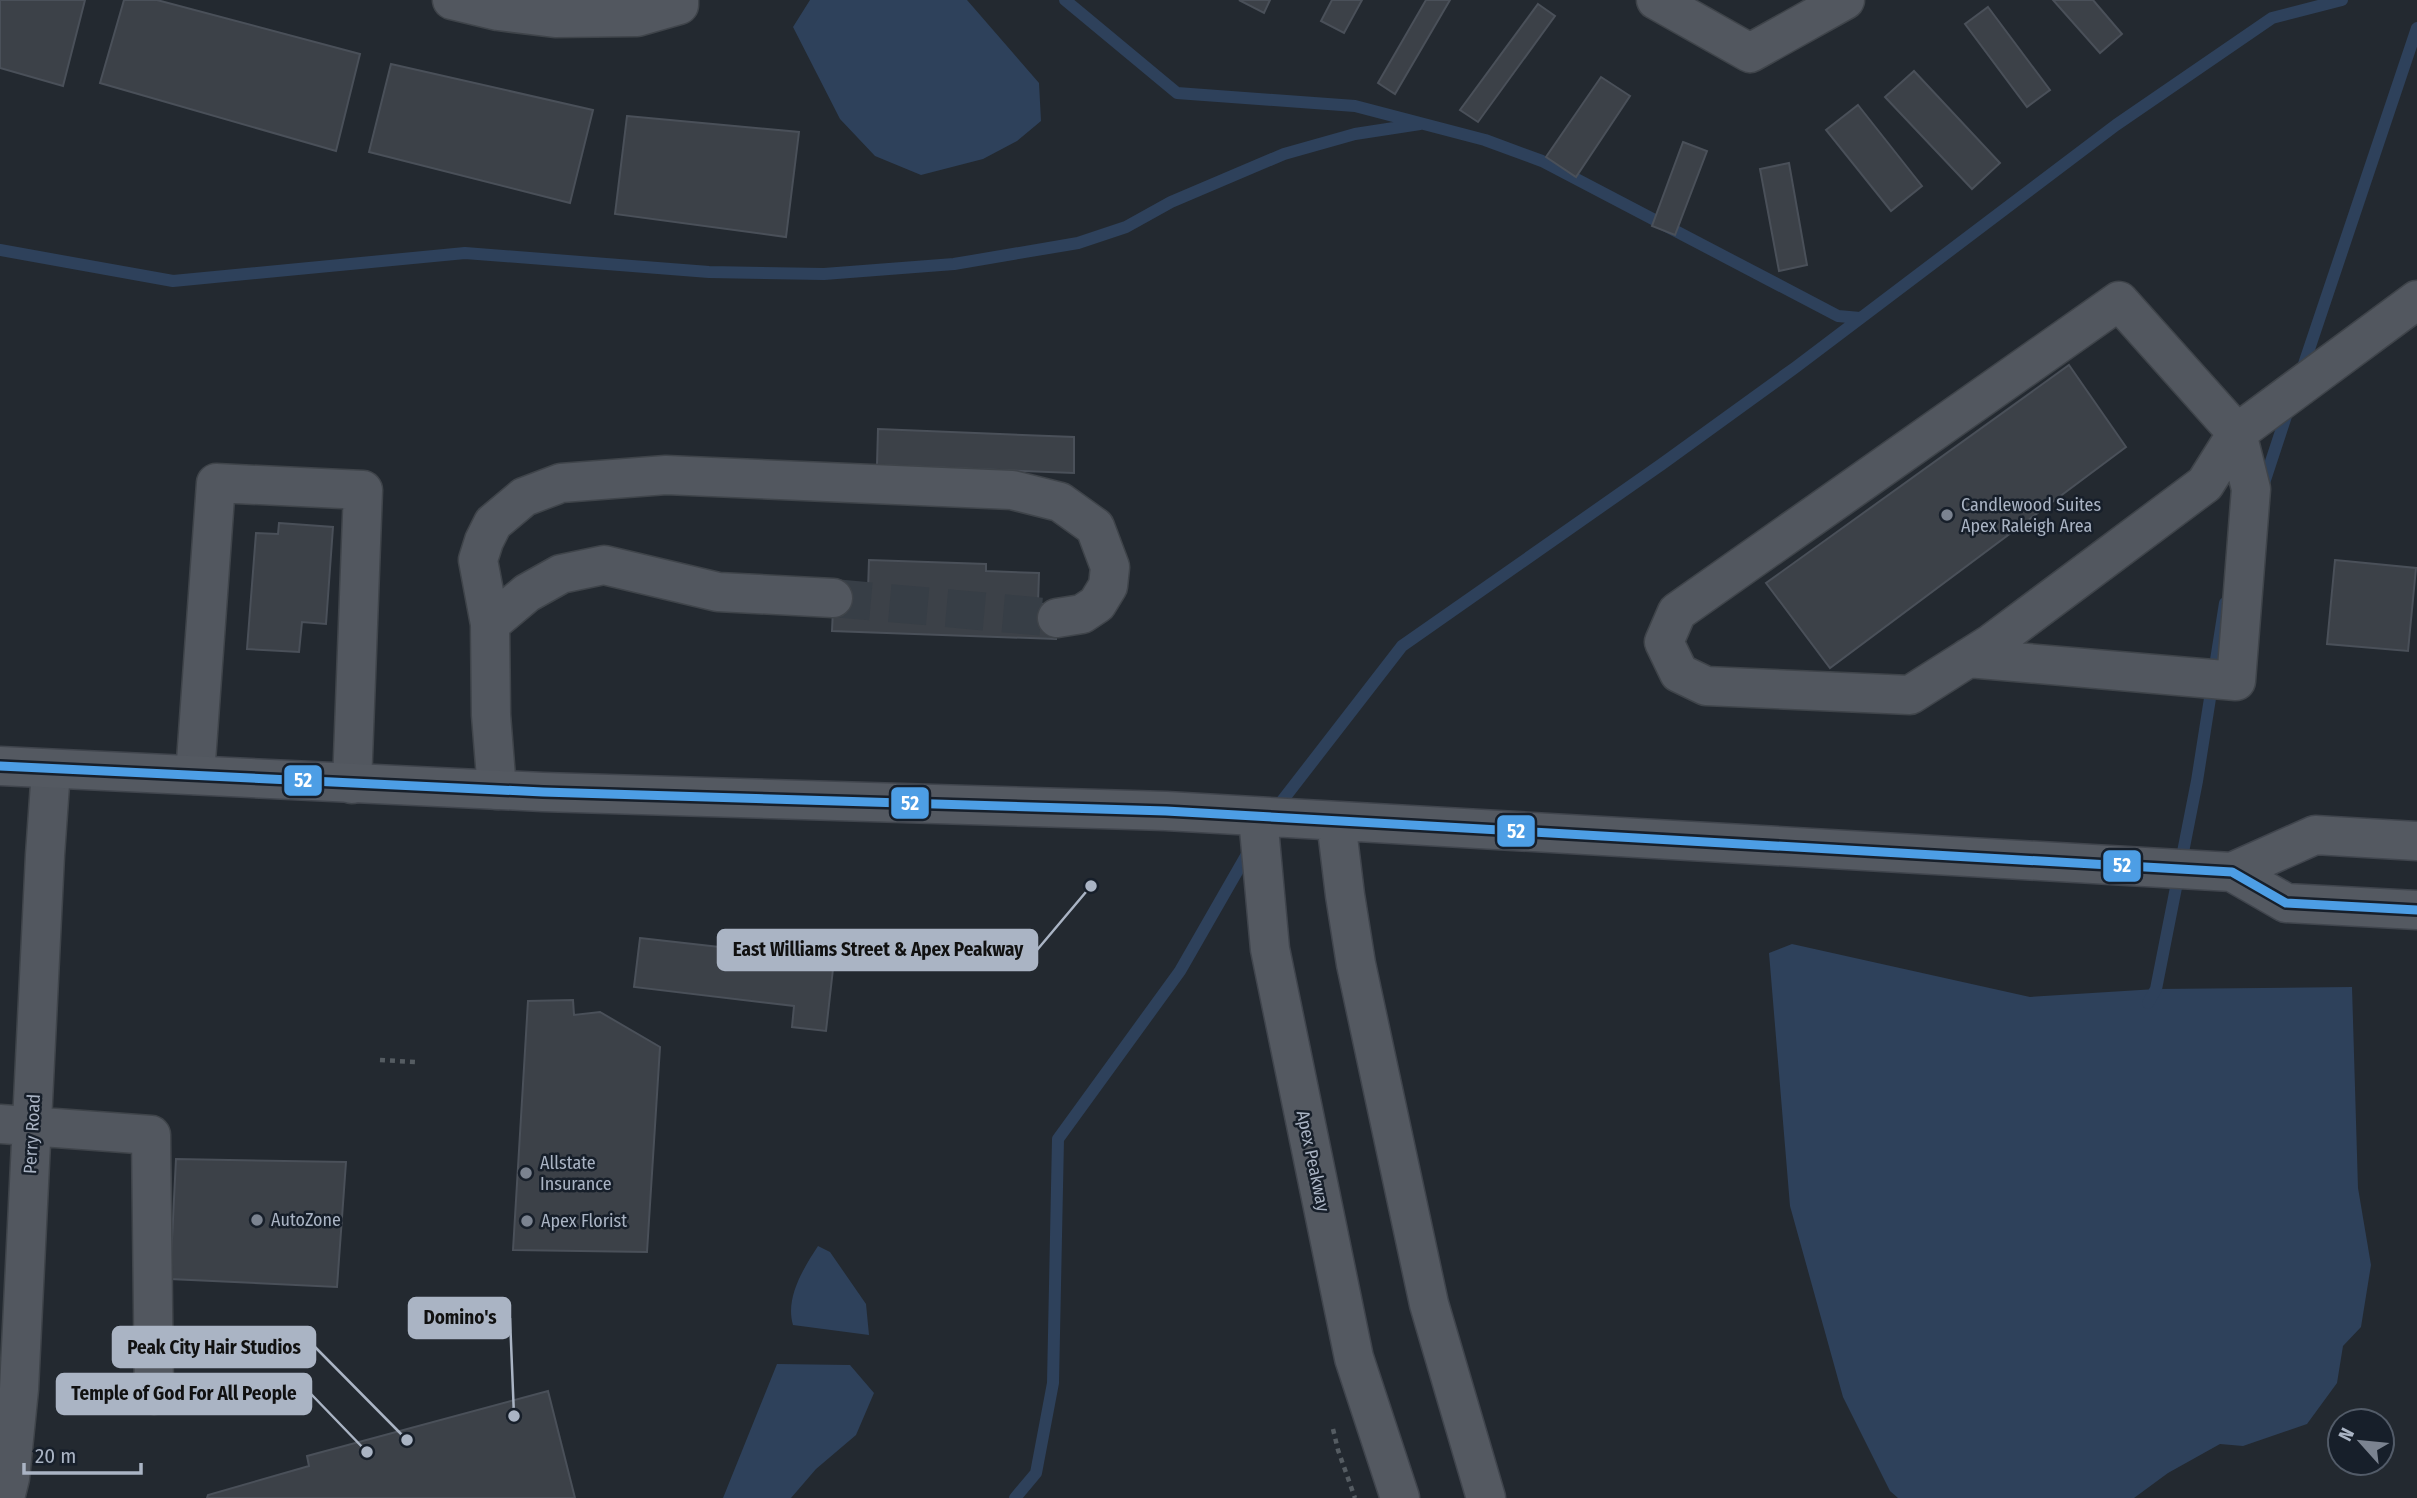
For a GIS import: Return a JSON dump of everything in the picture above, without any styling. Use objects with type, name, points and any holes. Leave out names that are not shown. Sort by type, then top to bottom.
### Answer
[{"type":"main road","points":[[0,766],[497,790],[1166,811],[2232,872],[2286,903],[2417,910]]},
{"type":"main road","name":"Apex Peakway","points":[[1258,817],[1270,949],[1354,1358],[1400,1498]]},
{"type":"main road","points":[[1336,821],[1356,964],[1429,1304],[1486,1498]]},
{"type":"main road","points":[[2232,872],[2315,835],[2417,841]]},
{"type":"street","points":[[452,0],[498,11],[555,18],[637,17],[679,3]]},
{"type":"street","points":[[1656,0],[1751,53],[1844,0]]},
{"type":"street","points":[[1968,658],[2236,681],[2251,489],[2237,433],[2119,301],[1677,612],[1664,642],[1679,673],[1706,686],[1910,695],[1968,658],[1992,643],[2205,484],[2237,433],[2417,300]]},
{"type":"street","points":[[497,790],[491,716],[490,624],[478,560],[493,523],[524,497],[561,483],[666,475],[1012,491],[1060,502],[1095,527],[1110,567],[1108,586],[1097,604],[1082,614],[1057,618]]},
{"type":"street","points":[[195,775],[216,483],[363,490],[352,784]]},
{"type":"street","points":[[490,624],[527,593],[561,574],[604,565],[718,592],[833,598]]},
{"type":"street","name":"Perry Road","points":[[5,1498],[10,1478],[19,1389],[16,1125],[45,855],[51,769]]},
{"type":"street","points":[[16,1125],[151,1135],[154,1395]]},
{"type":"path","points":[[380,1060],[415,1062]]},
{"type":"water","points":[[810,0],[967,0],[1039,83],[1041,121],[1017,141],[983,159],[921,175],[875,156],[840,119],[793,27]]},
{"type":"water","points":[[1792,944],[2030,997],[2156,989],[2352,987],[2358,1188],[2371,1265],[2361,1327],[2343,1346],[2337,1383],[2307,1424],[2243,1446],[2220,1444],[2168,1473],[2134,1498],[1898,1498],[1890,1491],[1843,1397],[1790,1206],[1769,953]]},
{"type":"water","points":[[818,1246],[830,1252],[866,1304],[869,1335],[793,1325],[793,1294],[801,1274]]},
{"type":"water","points":[[777,1364],[850,1365],[874,1393],[856,1435],[816,1469],[791,1498],[723,1498]]},
{"type":"building","points":[[0,0],[85,0],[63,86],[0,68]]},
{"type":"building","points":[[124,0],[157,0],[360,54],[336,151],[100,83]]},
{"type":"building","points":[[1239,0],[1270,0],[1264,13]]},
{"type":"building","points":[[1332,0],[1362,0],[1344,33],[1321,21]]},
{"type":"building","points":[[1426,0],[1450,0],[1395,94],[1378,83]]},
{"type":"building","points":[[2053,0],[2093,0],[2122,34],[2100,53]]},
{"type":"building","points":[[1538,4],[1555,16],[1478,122],[1460,110]]},
{"type":"building","points":[[1988,7],[2050,90],[2027,107],[1965,24]]},
{"type":"building","points":[[391,64],[593,110],[570,203],[369,152]]},
{"type":"building","points":[[1914,71],[2000,163],[1972,189],[1885,97]]},
{"type":"building","points":[[1601,77],[1630,96],[1576,177],[1546,157]]},
{"type":"building","points":[[1858,105],[1922,186],[1891,211],[1826,130]]},
{"type":"building","points":[[627,116],[799,132],[786,237],[615,214]]},
{"type":"building","points":[[1683,142],[1707,151],[1675,235],[1652,226]]},
{"type":"building","points":[[1789,163],[1807,265],[1779,271],[1760,169]]},
{"type":"building","name":"Candlewood Suites Apex Raleigh Area","points":[[2069,365],[2126,447],[1830,668],[1766,583]]},
{"type":"building","points":[[878,429],[1074,437],[1074,473],[877,465]]},
{"type":"building","points":[[279,523],[333,527],[326,624],[302,622],[299,652],[247,649],[256,533],[278,534]]},
{"type":"building","points":[[869,560],[986,564],[986,571],[1039,573],[1038,604],[1057,604],[1056,639],[832,631],[834,589],[868,590]]},
{"type":"building","points":[[2335,560],[2416,568],[2408,651],[2327,644]]},
{"type":"building","points":[[640,938],[834,960],[826,1031],[792,1027],[794,1006],[634,987]]},
{"type":"building","points":[[573,1000],[574,1015],[600,1012],[660,1047],[647,1252],[513,1250],[528,1001]]},
{"type":"building","name":"AutoZone","points":[[176,1159],[346,1162],[337,1287],[170,1279]]},
{"type":"building","points":[[548,1391],[575,1498],[207,1498],[208,1495],[309,1466],[307,1456]]},
{"type":"waterway","points":[[1065,0],[1177,93],[1355,106],[1485,140],[1542,161],[1838,316],[1860,318]]},
{"type":"waterway","points":[[1275,810],[1402,646],[1796,367],[2116,125],[2272,18],[2342,0]]},
{"type":"waterway","points":[[2301,373],[2417,28]]},
{"type":"waterway","points":[[0,250],[173,281],[465,253],[709,272],[824,274],[954,264],[1078,243],[1126,227],[1171,202],[1284,154],[1355,134],[1420,124]]},
{"type":"waterway","points":[[2262,489],[2289,407]]},
{"type":"waterway","points":[[2148,1003],[2156,989],[2197,781],[2225,603]]},
{"type":"waterway","points":[[1015,1498],[1036,1473],[1053,1383],[1058,1139],[1180,971],[1250,849]]},
{"type":"tunnel","points":[[833,598],[1057,618]]},
{"type":"transit line","name":"52","points":[[0,766],[543,792],[1166,811],[2232,872],[2286,903],[2417,910]]},
{"type":"place","name":"Candlewood Suites Apex Raleigh Area","points":[[1947,515]]},
{"type":"place","name":"East Williams Street & Apex Peakway","points":[[1091,886]]},
{"type":"place","name":"Allstate Insurance","points":[[526,1173]]},
{"type":"place","name":"AutoZone","points":[[257,1220]]},
{"type":"place","name":"Apex Florist","points":[[527,1221]]},
{"type":"place","name":"Domino's","points":[[514,1416]]},
{"type":"place","name":"Peak City Hair Studios","points":[[407,1440]]},
{"type":"place","name":"Temple of God For All People","points":[[367,1452]]}]
